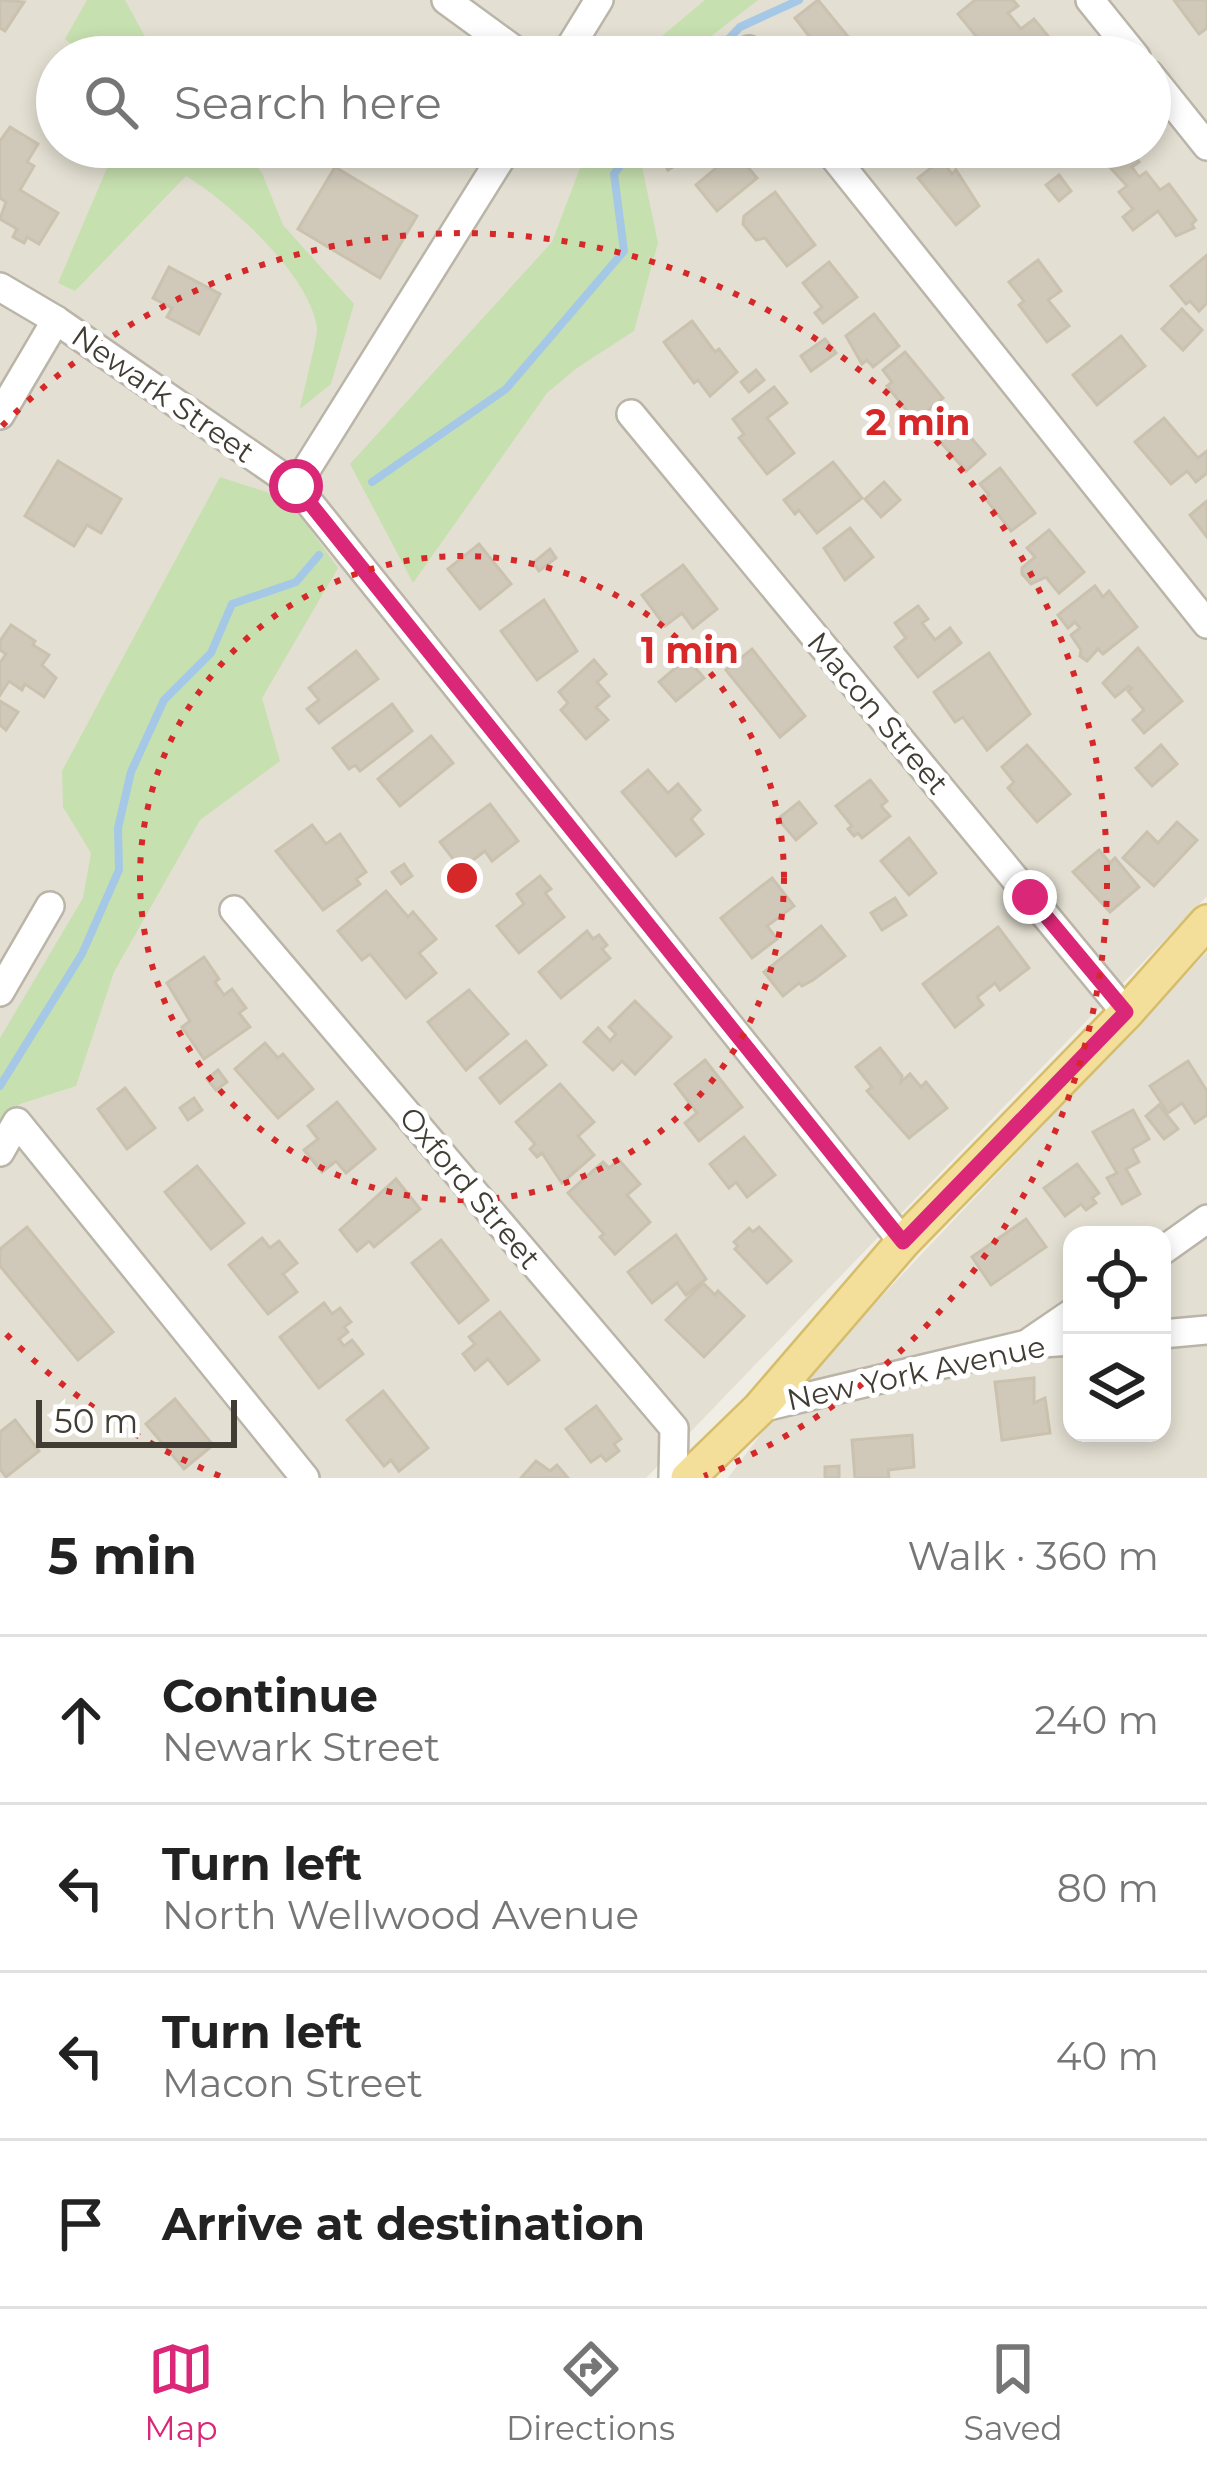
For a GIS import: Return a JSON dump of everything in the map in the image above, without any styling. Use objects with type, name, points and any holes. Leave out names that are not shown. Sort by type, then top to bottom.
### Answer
[{"type":"main road","points":[[688,1478],[760,1408],[903,1242],[1207,922]]},
{"type":"street","points":[[446,0],[495,36]]},
{"type":"street","points":[[577,36],[599,0]]},
{"type":"street","points":[[1090,0],[1119,36]]},
{"type":"street","points":[[1171,101],[1207,146]]},
{"type":"street","points":[[296,486],[495,168]]},
{"type":"street","points":[[843,168],[1207,624]]},
{"type":"street","name":"Newark Street","points":[[0,287],[56,320],[296,486],[903,1242]]},
{"type":"street","points":[[0,415],[56,320]]},
{"type":"street","name":"Macon Street","points":[[631,414],[1126,1012]]},
{"type":"street","points":[[0,992],[50,906]]},
{"type":"street","name":"Oxford Street","points":[[234,910],[674,1428],[673,1478]]},
{"type":"street","points":[[0,1152],[16,1122],[305,1478]]},
{"type":"street","points":[[1171,1244],[1207,1219]]},
{"type":"street","points":[[1027,1344],[1063,1319]]},
{"type":"street","points":[[1171,1333],[1207,1330]]},
{"type":"street","name":"New York Avenue","points":[[760,1408],[1027,1344],[1063,1342]]},
{"type":"shaded area","points":[[0,0],[1207,0],[1207,896],[646,1478],[0,1478]]},
{"type":"shaded area","points":[[1207,952],[1207,1478],[728,1478],[797,1386]]},
{"type":"green space","points":[[87,0],[125,0],[145,36],[67,36]]},
{"type":"green space","points":[[705,0],[758,0],[711,36],[662,36]]},
{"type":"green space","points":[[107,168],[258,168],[283,225],[354,304],[331,384],[300,409],[317,333],[311,307],[265,242],[224,203],[186,176],[75,291],[58,283]]},
{"type":"green space","points":[[580,168],[642,168],[658,243],[634,331],[547,393],[413,583],[350,464],[552,242]]},
{"type":"green space","points":[[220,477],[288,499],[338,568],[262,698],[280,761],[200,820],[114,972],[76,1086],[20,1104],[0,1120],[0,1038],[83,898],[91,853],[63,807],[62,771]]},
{"type":"building","points":[[0,0],[24,2],[5,31],[0,28]]},
{"type":"building","points":[[818,0],[848,36],[809,36],[795,18]]},
{"type":"building","points":[[975,0],[1013,0],[1018,6],[1008,13],[1021,29],[1034,19],[1048,36],[976,36],[958,14]]},
{"type":"building","points":[[1174,0],[1207,0],[1207,28],[1199,34]]},
{"type":"building","points":[[10,127],[36,143],[27,162],[34,166],[20,190],[58,213],[39,244],[27,237],[24,243],[13,237],[17,229],[0,219],[6,202],[0,198],[0,141]]},
{"type":"building","points":[[334,168],[417,216],[380,278],[298,229]]},
{"type":"building","points":[[716,168],[749,168],[757,178],[717,211],[696,185]]},
{"type":"building","points":[[931,168],[947,168],[952,174],[956,170],[979,206],[956,225],[918,178]]},
{"type":"building","points":[[1111,168],[1133,168],[1139,177],[1146,172],[1160,190],[1169,184],[1196,220],[1194,228],[1176,236],[1158,211],[1133,230],[1123,217],[1133,209],[1119,192],[1127,186]]},
{"type":"building","points":[[1059,175],[1071,191],[1059,201],[1046,185]]},
{"type":"building","points":[[775,192],[815,245],[787,266],[765,238],[756,240],[743,224],[744,216]]},
{"type":"building","points":[[1207,255],[1207,303],[1199,311],[1171,286]]},
{"type":"building","points":[[1038,260],[1061,291],[1048,300],[1069,326],[1047,342],[1019,305],[1024,301],[1009,282]]},
{"type":"building","points":[[829,262],[857,297],[823,323],[815,313],[822,307],[803,283]]},
{"type":"building","points":[[169,267],[220,294],[199,334],[167,317],[172,308],[153,298]]},
{"type":"building","points":[[1182,309],[1202,330],[1183,350],[1162,329]]},
{"type":"building","points":[[874,314],[899,346],[873,367],[867,360],[862,364],[846,336]]},
{"type":"building","points":[[692,321],[737,372],[710,396],[698,380],[694,383],[664,342]]},
{"type":"building","points":[[1121,336],[1145,366],[1097,405],[1073,375]]},
{"type":"building","points":[[825,339],[836,353],[811,371],[801,356]]},
{"type":"building","points":[[905,352],[943,398],[915,421],[887,386],[892,382],[883,370]]},
{"type":"building","points":[[756,370],[764,380],[749,392],[741,382]]},
{"type":"building","points":[[774,387],[787,403],[767,418],[794,453],[767,474],[739,438],[744,434],[733,419]]},
{"type":"building","points":[[949,412],[985,454],[966,471],[930,430]]},
{"type":"building","points":[[1164,418],[1198,458],[1207,451],[1207,473],[1196,482],[1187,471],[1171,484],[1135,442]]},
{"type":"building","points":[[58,461],[121,499],[101,533],[87,525],[74,546],[25,516]]},
{"type":"building","points":[[833,462],[862,498],[817,533],[784,500]]},
{"type":"building","points":[[1000,468],[1035,513],[1011,531],[980,484]]},
{"type":"building","points":[[884,482],[900,500],[881,517],[865,499]]},
{"type":"building","points":[[1207,501],[1207,537],[1190,515]]},
{"type":"building","points":[[850,528],[873,557],[845,580],[824,548]]},
{"type":"building","points":[[1049,530],[1084,572],[1059,593],[1046,577],[1031,584],[1022,574],[1022,568],[1035,557],[1027,548]]},
{"type":"building","points":[[479,544],[511,584],[480,609],[448,569]]},
{"type":"building","points":[[550,549],[556,558],[539,571],[533,563]]},
{"type":"building","points":[[683,565],[717,609],[693,628],[682,613],[665,626],[642,595]]},
{"type":"building","points":[[1095,586],[1103,597],[1109,591],[1137,627],[1103,654],[1098,649],[1087,661],[1071,635],[1080,628],[1075,622],[1068,628],[1058,615]]},
{"type":"building","points":[[544,600],[577,651],[537,680],[501,631]]},
{"type":"building","points":[[918,606],[928,619],[922,623],[935,640],[950,628],[961,643],[918,677],[895,647],[906,638],[895,623]]},
{"type":"building","points":[[11,625],[49,655],[42,665],[56,678],[44,697],[25,684],[22,690],[9,681],[0,695],[0,663],[6,654],[0,650],[0,641]]},
{"type":"building","points":[[1138,648],[1182,701],[1144,733],[1133,720],[1144,710],[1128,691],[1132,688],[1115,697],[1103,683]]},
{"type":"building","points":[[752,649],[805,716],[780,737],[726,670]]},
{"type":"building","points":[[356,651],[378,679],[319,723],[307,709],[319,700],[309,688]]},
{"type":"building","points":[[989,653],[1030,714],[987,750],[963,717],[955,722],[934,692]]},
{"type":"building","points":[[687,658],[704,678],[676,701],[659,682]]},
{"type":"building","points":[[594,660],[606,674],[597,682],[609,696],[596,707],[608,720],[586,739],[561,710],[568,703],[559,692]]},
{"type":"building","points":[[0,701],[18,712],[6,730],[0,725]]},
{"type":"building","points":[[392,704],[412,731],[360,771],[355,765],[349,769],[333,748]]},
{"type":"building","points":[[431,736],[453,763],[400,806],[378,779]]},
{"type":"building","points":[[1027,745],[1070,794],[1037,822],[1008,788],[1014,782],[1002,767]]},
{"type":"building","points":[[1161,745],[1177,764],[1152,786],[1136,768]]},
{"type":"building","points":[[648,770],[668,793],[678,784],[700,810],[691,819],[703,834],[676,856],[622,792]]},
{"type":"building","points":[[870,780],[887,801],[881,806],[890,816],[862,838],[848,829],[852,826],[836,806]]},
{"type":"building","points":[[799,802],[816,823],[796,840],[778,819]]},
{"type":"building","points":[[490,804],[518,841],[492,861],[485,851],[461,869],[440,842]]},
{"type":"building","points":[[1177,822],[1197,840],[1154,886],[1123,858],[1147,832],[1158,843]]},
{"type":"building","points":[[312,825],[326,844],[340,834],[366,872],[356,879],[360,884],[323,910],[276,851]]},
{"type":"building","points":[[909,838],[936,873],[909,895],[881,861]]},
{"type":"building","points":[[1099,850],[1110,863],[1115,858],[1139,887],[1110,912],[1073,872]]},
{"type":"building","points":[[404,864],[412,876],[401,884],[392,872]]},
{"type":"building","points":[[540,876],[551,889],[545,893],[564,917],[519,953],[497,926],[524,904],[517,894]]},
{"type":"building","points":[[772,878],[794,906],[767,926],[777,939],[752,958],[721,918]]},
{"type":"building","points":[[386,891],[436,939],[419,953],[436,973],[406,998],[370,954],[362,960],[338,931]]},
{"type":"building","points":[[895,898],[906,915],[882,930],[871,913]]},
{"type":"building","points":[[821,926],[845,956],[783,996],[764,972]]},
{"type":"building","points":[[998,927],[1029,968],[1000,990],[995,983],[977,997],[983,1005],[955,1027],[923,984]]},
{"type":"building","points":[[587,931],[593,939],[599,935],[610,958],[561,998],[539,972]]},
{"type":"building","points":[[204,957],[224,995],[232,989],[246,1008],[239,1013],[250,1027],[204,1059],[182,1027],[190,1021],[167,983]]},
{"type":"building","points":[[469,990],[508,1034],[466,1070],[428,1022]]},
{"type":"building","points":[[635,1001],[671,1037],[635,1074],[622,1061],[613,1070],[584,1042],[598,1028],[610,1041],[616,1034],[609,1027]]},
{"type":"building","points":[[526,1041],[546,1065],[500,1103],[480,1078]]},
{"type":"building","points":[[265,1043],[278,1058],[283,1054],[313,1089],[278,1118],[235,1069]]},
{"type":"building","points":[[880,1048],[902,1076],[901,1082],[910,1074],[921,1087],[926,1082],[947,1108],[909,1138],[867,1091],[872,1087],[856,1067]]},
{"type":"building","points":[[705,1060],[742,1107],[699,1141],[685,1123],[697,1113],[675,1084]]},
{"type":"building","points":[[1188,1061],[1207,1091],[1207,1115],[1195,1123],[1182,1103],[1168,1113],[1150,1086]]},
{"type":"building","points":[[218,1070],[227,1082],[216,1090],[207,1079]]},
{"type":"building","points":[[560,1084],[594,1122],[578,1136],[594,1155],[562,1183],[542,1153],[537,1157],[530,1149],[535,1144],[516,1122]]},
{"type":"building","points":[[125,1088],[155,1128],[127,1149],[98,1109]]},
{"type":"building","points":[[194,1098],[202,1110],[188,1120],[180,1108]]},
{"type":"building","points":[[337,1102],[375,1149],[346,1173],[336,1161],[322,1172],[304,1150],[318,1139],[308,1126]]},
{"type":"building","points":[[1159,1105],[1178,1129],[1164,1139],[1146,1116]]},
{"type":"building","points":[[1133,1110],[1149,1139],[1132,1149],[1139,1162],[1126,1169],[1140,1194],[1122,1204],[1107,1178],[1117,1173],[1093,1132]]},
{"type":"building","points":[[744,1137],[775,1175],[747,1197],[736,1182],[729,1188],[710,1164]]},
{"type":"building","points":[[619,1160],[640,1184],[627,1195],[650,1222],[615,1254],[568,1193],[603,1162],[609,1168]]},
{"type":"building","points":[[1077,1164],[1099,1193],[1092,1198],[1096,1203],[1086,1210],[1081,1204],[1065,1216],[1044,1188]]},
{"type":"building","points":[[197,1166],[244,1223],[211,1249],[165,1192]]},
{"type":"building","points":[[396,1179],[420,1209],[374,1247],[369,1241],[357,1251],[340,1230]]},
{"type":"building","points":[[1026,1219],[1046,1247],[991,1285],[972,1257]]},
{"type":"building","points":[[27,1227],[113,1332],[78,1360],[0,1266],[0,1249]]},
{"type":"building","points":[[759,1227],[791,1261],[767,1283],[735,1249],[734,1242],[749,1228],[753,1232]]},
{"type":"building","points":[[676,1235],[706,1279],[686,1295],[677,1283],[652,1303],[628,1272]]},
{"type":"building","points":[[262,1238],[270,1248],[279,1241],[297,1263],[283,1274],[297,1292],[268,1314],[229,1265]]},
{"type":"building","points":[[441,1240],[488,1300],[459,1323],[412,1263]]},
{"type":"building","points":[[703,1283],[744,1316],[704,1357],[666,1320]]},
{"type":"building","points":[[324,1303],[332,1314],[340,1308],[351,1322],[339,1339],[344,1346],[352,1340],[363,1354],[319,1388],[280,1337]]},
{"type":"building","points":[[500,1312],[539,1360],[508,1384],[488,1359],[475,1370],[463,1354],[475,1344],[469,1337]]},
{"type":"building","points":[[1034,1378],[1034,1403],[1045,1398],[1050,1433],[1002,1440],[995,1382]]},
{"type":"building","points":[[383,1391],[428,1448],[399,1471],[391,1460],[384,1466],[347,1420]]},
{"type":"building","points":[[175,1399],[213,1445],[184,1469],[146,1424]]},
{"type":"building","points":[[596,1406],[621,1439],[614,1444],[619,1451],[606,1461],[601,1455],[591,1462],[566,1429]]},
{"type":"building","points":[[15,1420],[39,1451],[6,1477],[0,1469],[0,1432]]},
{"type":"building","points":[[912,1435],[914,1467],[888,1470],[889,1478],[855,1478],[852,1440]]},
{"type":"building","points":[[536,1461],[550,1471],[557,1465],[568,1478],[521,1478]]},
{"type":"building","points":[[839,1466],[839,1478],[825,1478],[825,1467]]},
{"type":"waterway","points":[[731,36],[740,27],[799,0]]},
{"type":"waterway","points":[[372,482],[506,389],[624,251],[614,174],[618,168]]},
{"type":"waterway","points":[[0,1086],[82,954],[119,870],[118,828],[131,772],[164,700],[211,653],[232,604],[296,582],[319,555]]},
{"type":"route","points":[[296,486],[903,1242],[1126,1012],[1030,897]]}]
